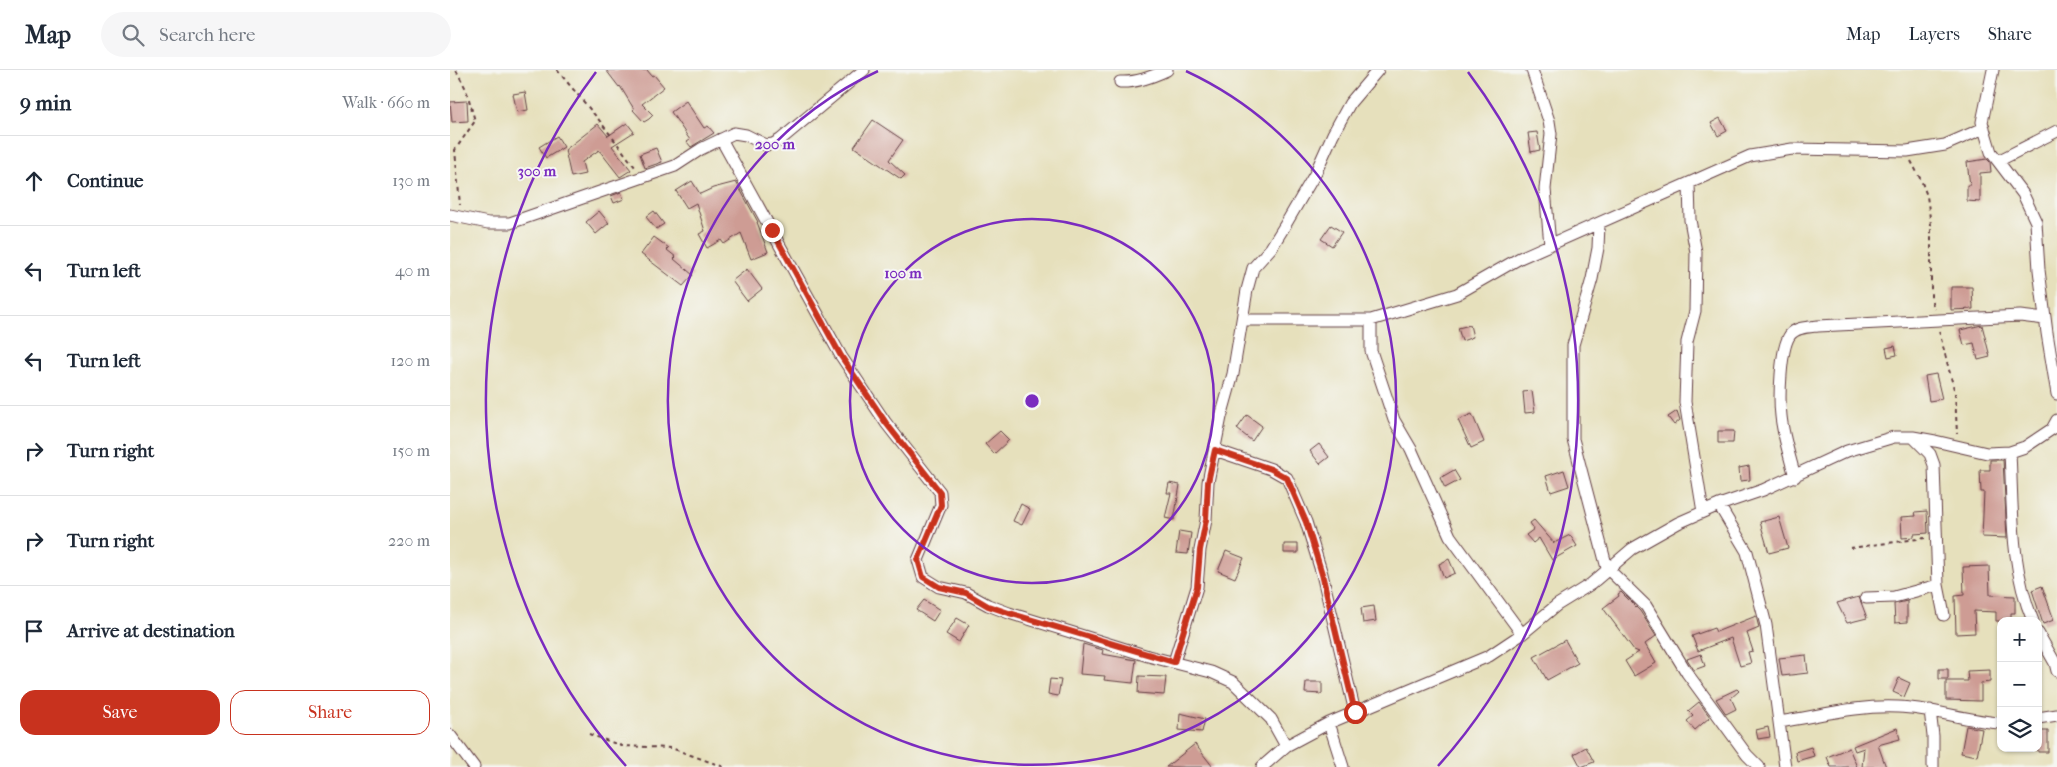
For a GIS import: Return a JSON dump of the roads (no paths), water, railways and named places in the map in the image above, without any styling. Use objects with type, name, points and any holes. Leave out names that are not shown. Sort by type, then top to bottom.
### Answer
[{"type":"street","points":[[456,216],[488,223],[510,223],[675,166],[701,149],[734,133],[740,133],[766,145],[773,144],[864,70]]},
{"type":"street","points":[[1120,82],[1130,81],[1166,70]]},
{"type":"street","points":[[1174,662],[1197,587],[1200,550],[1206,520],[1208,482],[1233,374],[1247,290],[1253,268],[1270,248],[1311,181],[1350,103],[1378,70]]},
{"type":"street","points":[[1532,70],[1549,121],[1551,134],[1545,189],[1550,245]]},
{"type":"street","points":[[1993,70],[1982,122],[1991,152],[2023,194],[2036,222],[2039,270],[2045,319],[2052,333],[2057,394]]},
{"type":"street","points":[[1242,320],[1371,320],[1457,294],[1520,258],[1750,156],[1792,149],[1907,151],[1945,145],[1984,128]]},
{"type":"street","points":[[1998,161],[2057,131]]},
{"type":"street","points":[[721,139],[841,356],[886,423],[940,492],[941,505],[918,560],[923,577],[939,587],[966,593],[988,606],[1211,672],[1233,682],[1271,720],[1286,746]]},
{"type":"street","points":[[1688,184],[1690,220],[1696,252],[1695,311],[1687,342],[1685,402],[1703,512]]},
{"type":"street","points":[[1599,224],[1598,248],[1592,279],[1572,345],[1572,439],[1607,568],[1646,606],[1687,673],[1757,767]]},
{"type":"street","points":[[1795,476],[1781,416],[1782,365],[1785,346],[1790,334],[1802,328],[1818,326],[2020,316],[2045,319]]},
{"type":"street","points":[[1371,320],[1371,352],[1394,420],[1411,449],[1450,536],[1522,634]]},
{"type":"street","points":[[1262,767],[1286,746],[1329,723],[1489,656],[1522,634],[1557,606],[1591,584],[1632,548],[1719,505],[1763,490],[1847,451],[1894,437],[1913,437],[1987,453],[2010,452],[2026,447],[2052,429],[2057,420]]},
{"type":"street","points":[[1913,437],[1930,454],[1934,465],[1938,585],[1944,615]]},
{"type":"street","points":[[1215,450],[1271,469],[1287,478],[1306,522],[1322,574],[1355,712]]},
{"type":"street","points":[[2010,452],[2010,502],[2018,579],[2032,617]]},
{"type":"street","points":[[1719,505],[1747,552],[1766,624],[1784,767]]},
{"type":"street","points":[[1866,598],[1894,597],[1938,585]]},
{"type":"street","points":[[2042,640],[2055,663],[2057,671]]},
{"type":"street","points":[[1779,722],[1866,707],[1899,707],[1930,710],[1964,718],[1997,722]]},
{"type":"street","points":[[1930,710],[1933,736],[1932,767]]},
{"type":"street","points":[[2042,718],[2057,716]]},
{"type":"street","points":[[1329,723],[1343,767]]},
{"type":"street","points":[[450,735],[474,767]]}]
